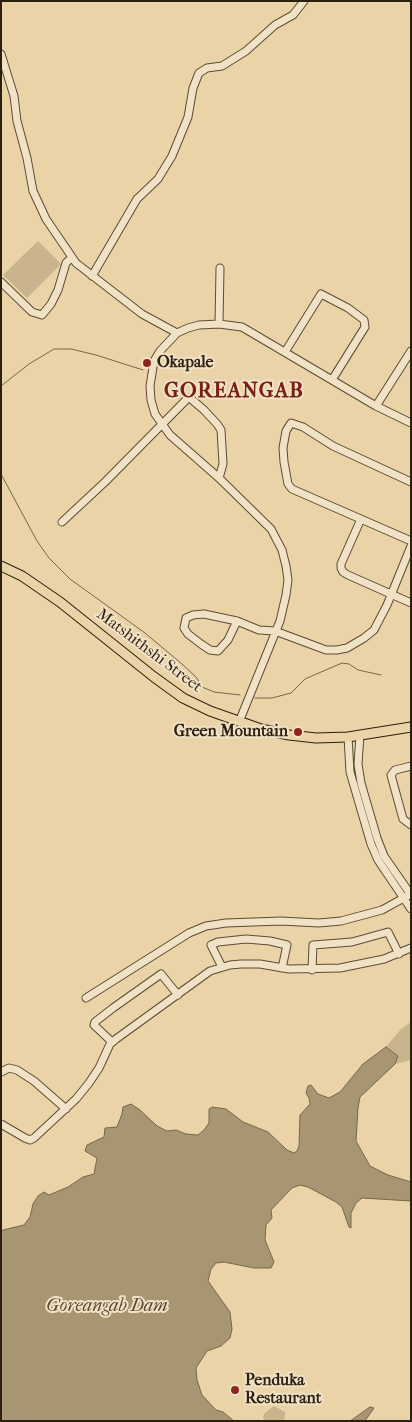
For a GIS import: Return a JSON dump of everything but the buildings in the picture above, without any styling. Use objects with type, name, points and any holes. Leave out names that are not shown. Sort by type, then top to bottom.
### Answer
[{"type":"main road","name":"Matshithshi Street","points":[[1,566],[22,576],[60,602],[183,698],[239,722],[295,736],[316,738],[348,737],[411,727]]},
{"type":"street","points":[[92,276],[137,199],[158,179],[172,156],[188,117],[193,88],[198,73],[207,68],[222,66],[246,52],[275,25],[293,15],[304,1]]},
{"type":"street","points":[[1,54],[14,96],[17,121],[33,191],[37,204],[46,219],[71,258],[142,314],[177,333]]},
{"type":"street","points":[[1,282],[32,312],[42,315],[51,304],[58,290],[66,263],[71,258]]},
{"type":"street","points":[[219,324],[220,268]]},
{"type":"street","points":[[285,352],[321,294],[348,308],[364,320],[365,327],[332,380]]},
{"type":"street","points":[[239,722],[284,606],[288,580],[282,550],[271,529],[219,478],[170,435],[162,425],[155,414],[151,400],[151,373],[154,361],[160,351],[177,333],[199,325],[219,324],[242,327],[376,406],[411,423]]},
{"type":"street","points":[[376,406],[411,351]]},
{"type":"street","points":[[62,522],[190,398],[204,410],[221,430],[223,464],[219,478]]},
{"type":"street","points":[[411,482],[333,446],[303,427],[292,423],[286,430],[283,448],[288,484],[298,492],[411,541]]},
{"type":"street","points":[[361,519],[341,564],[343,572],[411,603]]},
{"type":"street","points":[[237,621],[228,640],[218,651],[210,650],[201,644],[188,634],[184,628],[186,618],[204,614],[237,621],[259,630],[275,631],[326,650],[347,648],[374,630],[411,546]]},
{"type":"street","points":[[360,735],[358,764],[361,783],[377,838],[384,856],[409,895],[411,909]]},
{"type":"street","points":[[348,737],[350,772],[371,844],[378,860],[409,895]]},
{"type":"street","points":[[411,766],[395,770],[391,775],[403,819],[411,824]]},
{"type":"street","points":[[86,998],[189,934],[206,926],[226,923],[281,921],[319,923],[341,921],[382,910],[409,895]]},
{"type":"street","points":[[312,970],[313,946],[352,942],[388,932],[400,954]]},
{"type":"street","points":[[222,967],[211,945],[218,942],[246,939],[287,945],[282,968]]},
{"type":"street","points":[[1,1124],[30,1140],[40,1134],[66,1109],[89,1082],[112,1042],[210,971],[241,964],[260,964],[312,970],[340,968],[363,965],[400,954],[411,948]]},
{"type":"street","points":[[112,1042],[94,1025],[95,1022],[113,1008],[161,974],[178,994]]},
{"type":"street","points":[[1,1072],[9,1068],[16,1070],[34,1081],[66,1109]]},
{"type":"shaded area","points":[[38,241],[61,264],[27,298],[3,275]]},
{"type":"shaded area","points":[[411,1022],[411,1060],[395,1064],[398,1056],[386,1047],[401,1029]]},
{"type":"shaded area","points":[[274,1406],[285,1412],[285,1418],[283,1421],[265,1421],[264,1414]]},
{"type":"water","name":"Goreangab Dam","points":[[386,1047],[398,1056],[395,1064],[360,1097],[356,1141],[370,1166],[388,1175],[411,1182],[411,1201],[362,1198],[356,1203],[351,1213],[351,1228],[342,1207],[308,1187],[300,1185],[292,1188],[271,1210],[272,1218],[266,1225],[265,1240],[274,1262],[271,1268],[254,1268],[224,1262],[216,1263],[211,1269],[208,1281],[230,1312],[232,1329],[230,1338],[221,1346],[207,1351],[196,1368],[197,1380],[202,1395],[216,1410],[223,1412],[234,1421],[1,1421],[1,1232],[24,1225],[30,1217],[33,1204],[38,1196],[44,1192],[49,1195],[68,1187],[83,1177],[94,1174],[97,1158],[85,1151],[87,1145],[104,1137],[105,1128],[117,1127],[123,1107],[131,1104],[157,1126],[167,1131],[176,1130],[186,1134],[198,1135],[209,1123],[209,1109],[212,1107],[226,1109],[243,1122],[268,1132],[287,1150],[294,1153],[299,1146],[300,1115],[310,1104],[306,1093],[308,1086],[311,1085],[318,1094],[329,1098],[340,1092],[363,1064]]},
{"type":"water","points":[[370,1407],[374,1408],[365,1421],[350,1421]]},
{"type":"waterway","points":[[1,386],[29,364],[54,349],[71,349],[143,370]]},
{"type":"waterway","points":[[1,474],[37,541],[49,558],[70,579],[145,633],[196,677],[202,687],[214,692],[240,695]]},
{"type":"waterway","points":[[255,698],[272,698],[291,693],[305,679],[342,663],[349,664],[358,670],[381,675]]},
{"type":"place","name":"Okapale","points":[[147,363]]},
{"type":"place","name":"Green Mountain","points":[[298,732]]},
{"type":"place","name":"Penduka Restaurant","points":[[235,1390]]},
{"type":"district","name":"GOREANGAB","points":[[234,392]]}]
